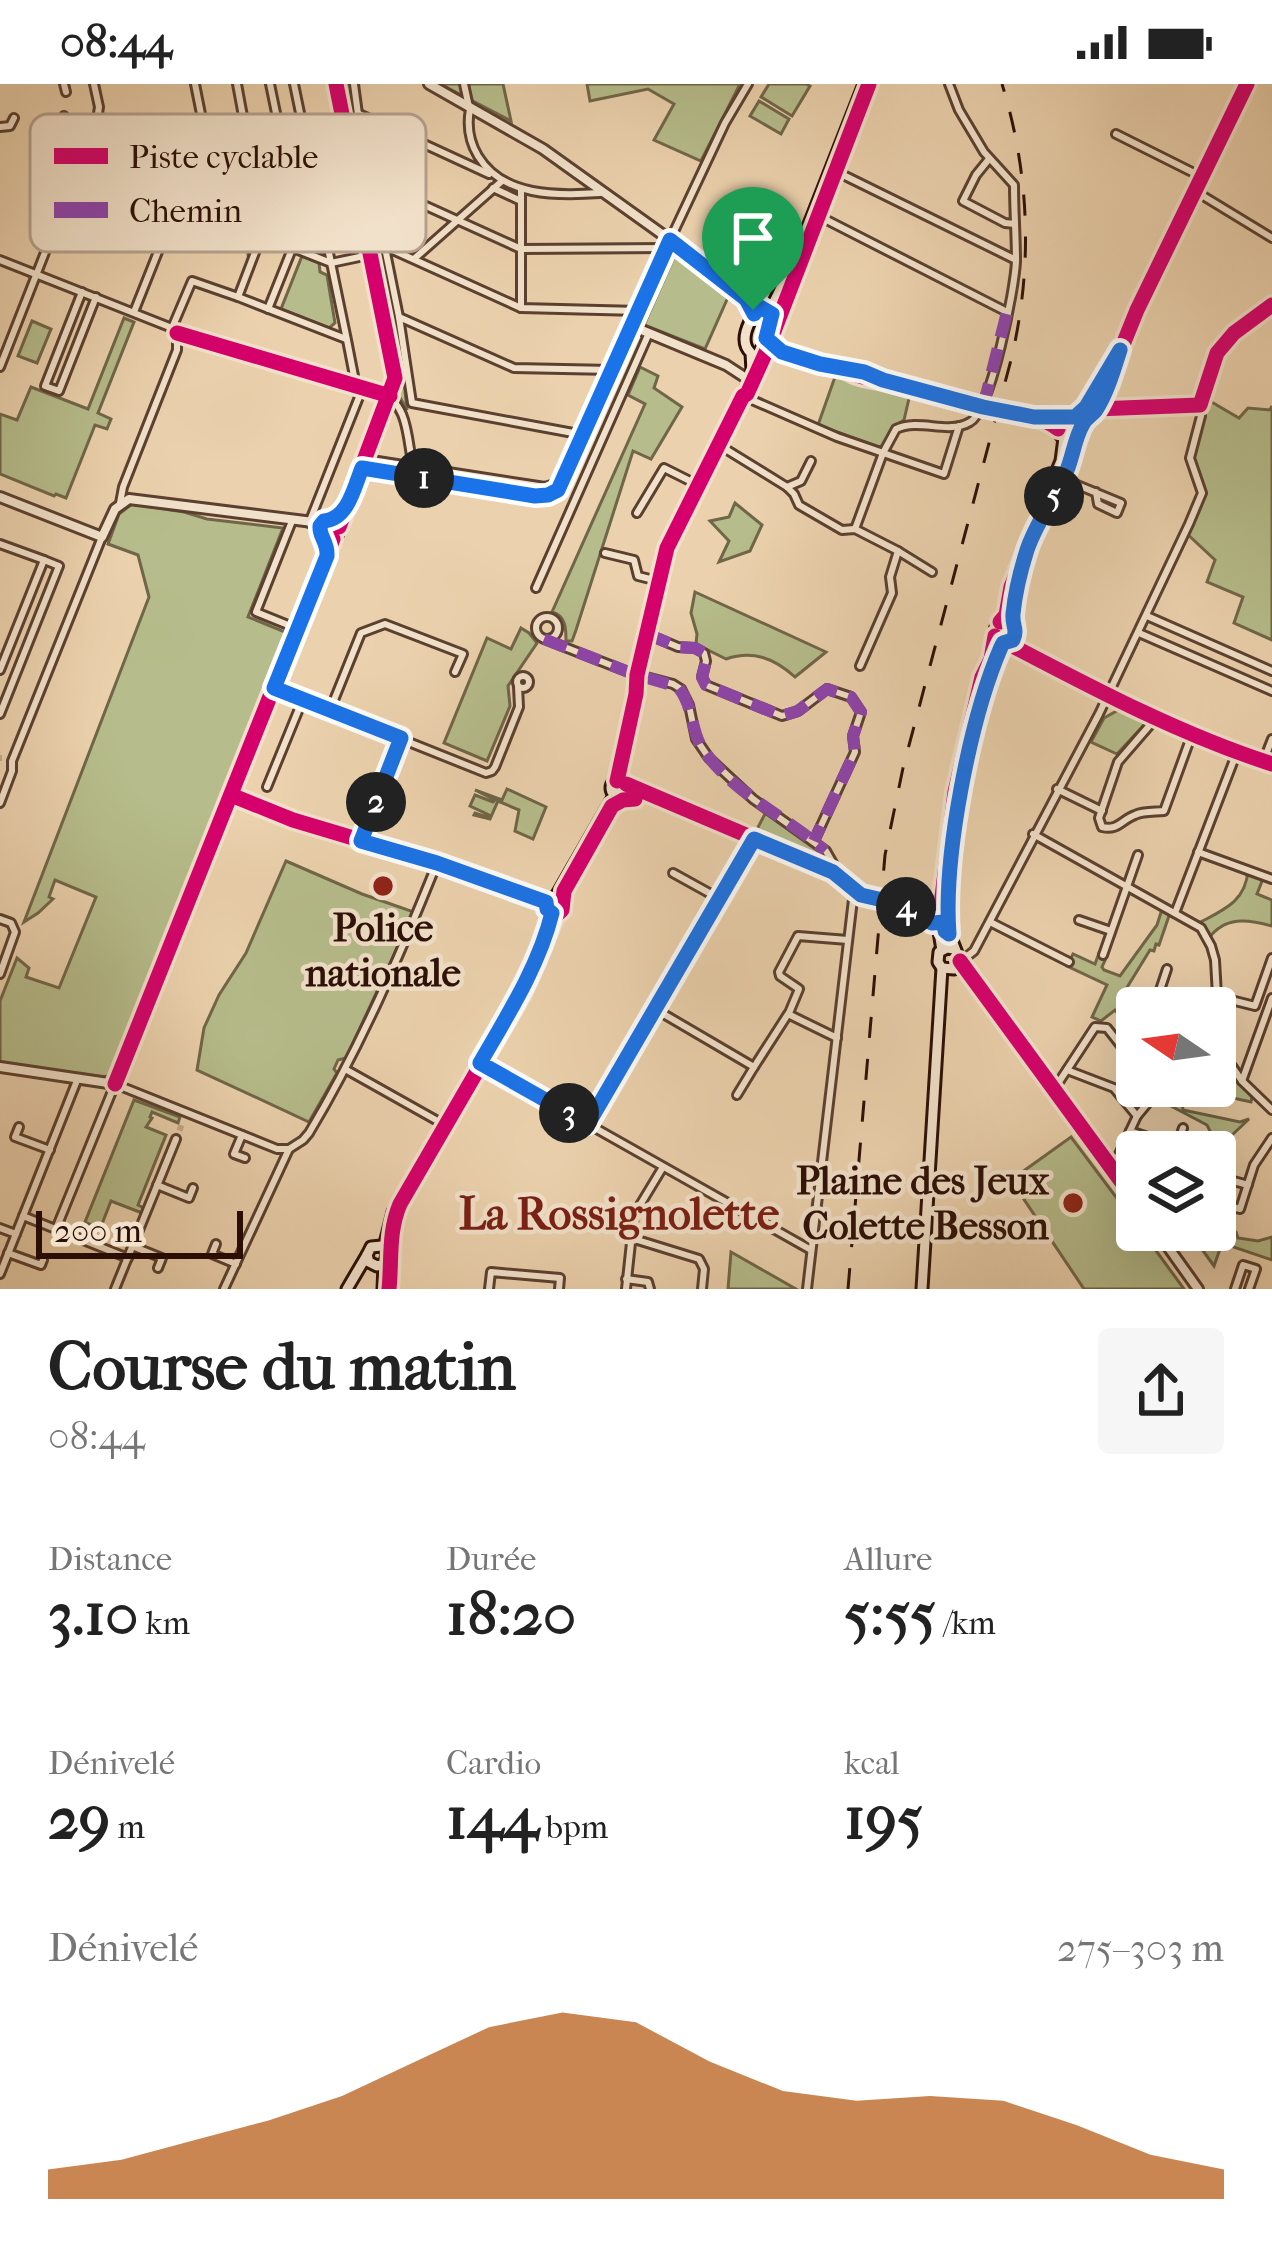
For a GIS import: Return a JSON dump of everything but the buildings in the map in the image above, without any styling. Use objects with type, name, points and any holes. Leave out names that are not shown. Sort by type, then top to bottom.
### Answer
[{"type":"main road","points":[[756,352],[746,349],[744,339],[784,284],[864,84]]},
{"type":"main road","points":[[1007,636],[1007,620],[1000,622],[1006,615],[1011,587],[1059,477],[1066,435],[1059,422],[1096,409],[1247,84]]},
{"type":"main road","points":[[381,1246],[399,1199],[519,994],[551,904],[621,787],[637,675],[667,548],[743,396],[756,352],[766,338],[765,309]]},
{"type":"main road","points":[[1074,420],[1120,350]]},
{"type":"main road","points":[[1066,435],[1081,433],[1074,420]]},
{"type":"main road","points":[[955,963],[937,959],[942,950],[939,928],[955,792],[982,677],[1007,636],[1025,555]]},
{"type":"main road","points":[[939,928],[955,963]]},
{"type":"main road","points":[[942,950],[955,963]]},
{"type":"main road","points":[[922,1289],[940,986],[955,963]]},
{"type":"main road","points":[[381,1246],[371,1246],[383,1286]]},
{"type":"main road","points":[[347,1289],[359,1269],[388,1256],[381,1246]]},
{"type":"street","points":[[94,84],[99,114]]},
{"type":"street","points":[[195,84],[201,114]]},
{"type":"street","points":[[237,84],[243,114]]},
{"type":"street","points":[[270,84],[276,114]]},
{"type":"street","points":[[294,84],[300,114]]},
{"type":"street","points":[[336,84],[341,114]]},
{"type":"street","points":[[354,84],[358,113]]},
{"type":"street","points":[[429,84],[518,133],[765,309]]},
{"type":"street","points":[[464,84],[469,134],[479,158],[500,179]]},
{"type":"street","points":[[550,494],[563,484],[669,244],[748,84]]},
{"type":"street","points":[[855,530],[894,432],[905,425],[959,426],[972,422],[986,408],[1007,312],[1016,260],[1012,181],[989,158],[949,84]]},
{"type":"street","points":[[0,127],[10,126],[14,118]]},
{"type":"street","points":[[1116,134],[1202,177]]},
{"type":"street","points":[[426,145],[521,189],[604,192]]},
{"type":"street","points":[[472,167],[479,158]]},
{"type":"street","points":[[989,158],[963,201],[1015,224]]},
{"type":"street","points":[[830,169],[1016,260]]},
{"type":"street","points":[[580,194],[584,178]]},
{"type":"street","points":[[426,248],[500,179]]},
{"type":"street","points":[[493,188],[521,200]]},
{"type":"street","points":[[521,189],[521,308]]},
{"type":"street","points":[[1195,191],[1272,238]]},
{"type":"street","points":[[426,205],[521,249],[669,244]]},
{"type":"street","points":[[813,214],[1007,312]]},
{"type":"street","points":[[0,367],[46,252]]},
{"type":"street","points":[[134,313],[158,252]]},
{"type":"street","points":[[238,297],[256,252]]},
{"type":"street","points":[[268,309],[290,252]]},
{"type":"street","points":[[302,252],[331,263],[370,255]]},
{"type":"street","points":[[313,256],[315,252]]},
{"type":"street","points":[[329,252],[361,387]]},
{"type":"street","points":[[325,533],[348,504],[385,394],[395,378],[369,252]]},
{"type":"street","points":[[386,252],[412,403],[584,435]]},
{"type":"street","points":[[397,252],[521,308],[639,311]]},
{"type":"street","points":[[414,259],[422,252]]},
{"type":"street","points":[[0,260],[175,330],[361,387]]},
{"type":"street","points":[[0,801],[102,537],[124,501],[124,487],[178,350],[175,330],[192,281],[347,340]]},
{"type":"street","points":[[82,292],[45,386],[59,391],[96,298]]},
{"type":"street","points":[[1116,1174],[955,963],[974,951],[990,922],[1099,714],[1202,493],[1190,458],[1217,353],[1234,333],[1272,305]]},
{"type":"street","points":[[399,317],[514,368],[612,370]]},
{"type":"street","points":[[632,326],[751,375]]},
{"type":"street","points":[[536,589],[649,333]]},
{"type":"street","points":[[0,334],[11,339]]},
{"type":"street","points":[[766,338],[782,352]]},
{"type":"street","points":[[756,352],[782,352],[986,408],[1074,420]]},
{"type":"street","points":[[309,524],[361,387]]},
{"type":"street","points":[[385,394],[400,406],[412,466]]},
{"type":"street","points":[[743,396],[944,474],[959,426]]},
{"type":"street","points":[[1096,409],[1200,405]]},
{"type":"street","points":[[1034,417],[1066,435]]},
{"type":"street","points":[[718,446],[787,487],[799,506],[842,530],[855,530],[898,550],[932,572]]},
{"type":"street","points":[[787,487],[801,482],[811,461]]},
{"type":"street","points":[[364,464],[412,466],[545,487],[563,484]]},
{"type":"street","points":[[364,464],[535,496],[576,498]]},
{"type":"street","points":[[638,513],[664,468],[698,485]]},
{"type":"street","points":[[1059,477],[1096,492]]},
{"type":"street","points":[[563,484],[576,498]]},
{"type":"street","points":[[0,497],[102,537]]},
{"type":"street","points":[[124,501],[292,521],[338,534],[336,524]]},
{"type":"street","points":[[292,521],[256,612],[298,628]]},
{"type":"street","points":[[56,1229],[327,556],[325,533]]},
{"type":"street","points":[[0,544],[59,566],[0,714]]},
{"type":"street","points":[[860,666],[892,593],[891,572],[898,550]]},
{"type":"street","points":[[604,553],[634,560],[638,576],[658,581]]},
{"type":"street","points":[[0,670],[4,649],[44,560]]},
{"type":"street","points":[[1147,616],[1272,671]]},
{"type":"street","points":[[330,710],[362,633],[370,627],[385,624],[463,654],[455,673]]},
{"type":"street","points":[[1139,633],[1272,691]]},
{"type":"street","points":[[646,634],[704,652],[706,685],[776,715],[798,712],[827,689],[854,699],[861,712],[853,736],[855,752],[814,841]]},
{"type":"street","points":[[1007,636],[1022,651],[1108,695],[1237,752],[1268,763],[1272,739]]},
{"type":"street","points":[[544,639],[681,689],[696,739],[718,769],[814,841],[830,858],[833,872]]},
{"type":"street","points":[[274,688],[486,773],[495,766],[519,707],[518,686]]},
{"type":"street","points":[[267,788],[303,699]]},
{"type":"street","points":[[1099,714],[1119,700]]},
{"type":"street","points":[[1156,718],[1118,762],[1102,811],[1100,824],[1107,830],[1137,814],[1163,811],[1192,734]]},
{"type":"street","points":[[361,841],[401,738]]},
{"type":"street","points":[[1174,913],[1237,752]]},
{"type":"street","points":[[2,758],[12,761]]},
{"type":"street","points":[[621,787],[651,795],[833,872],[854,891],[900,904],[939,928]]},
{"type":"street","points":[[1057,789],[1102,811]]},
{"type":"street","points":[[231,795],[293,820],[437,863],[551,904]]},
{"type":"street","points":[[1034,834],[1201,928],[1211,946],[1215,987]]},
{"type":"street","points":[[588,1124],[754,839]]},
{"type":"street","points":[[1198,852],[1272,879]]},
{"type":"street","points":[[1103,955],[1138,855]]},
{"type":"street","points":[[224,1289],[289,1149],[309,1133],[345,1069],[437,863]]},
{"type":"street","points":[[673,873],[720,898]]},
{"type":"street","points":[[807,1289],[854,891]]},
{"type":"street","points":[[0,919],[13,927],[15,938],[0,974]]},
{"type":"street","points":[[1079,920],[1111,932]]},
{"type":"street","points":[[990,922],[1069,962]]},
{"type":"street","points":[[737,1095],[799,989],[778,972],[798,936],[848,940]]},
{"type":"street","points":[[1255,1006],[1272,958]]},
{"type":"street","points":[[1161,987],[1167,969]]},
{"type":"street","points":[[1242,1081],[1272,998]]},
{"type":"street","points":[[1236,1001],[1268,1010]]},
{"type":"street","points":[[656,1009],[754,1067]]},
{"type":"street","points":[[788,1014],[837,1038]]},
{"type":"street","points":[[1054,1089],[1095,1027],[1107,1028],[1116,1039]]},
{"type":"street","points":[[480,1063],[812,1251]]},
{"type":"street","points":[[0,1067],[115,1084],[277,1149],[289,1149]]},
{"type":"street","points":[[345,1069],[443,1124]]},
{"type":"street","points":[[1066,1070],[1114,1088],[1137,1115]]},
{"type":"street","points":[[1236,1073],[1272,1110]]},
{"type":"street","points":[[0,1274],[79,1078]]},
{"type":"street","points":[[1130,1131],[1144,1107]]},
{"type":"street","points":[[182,1124],[186,1113]]},
{"type":"street","points":[[19,1127],[14,1137],[50,1150]]},
{"type":"street","points":[[242,1135],[234,1154],[245,1158]]},
{"type":"street","points":[[1248,1185],[1230,1180],[1222,1204],[1240,1209],[1248,1185],[1254,1166],[1272,1138]]},
{"type":"street","points":[[115,1289],[176,1139]]},
{"type":"street","points":[[1112,1169],[1116,1161]]},
{"type":"street","points":[[650,1289],[648,1282],[626,1284],[634,1215],[663,1167]]},
{"type":"street","points":[[157,1185],[189,1198],[194,1189]]},
{"type":"street","points":[[23,1216],[128,1258]]},
{"type":"street","points":[[0,1228],[16,1234]]},
{"type":"street","points":[[631,1238],[699,1259],[704,1269],[702,1289]]},
{"type":"street","points":[[216,1244],[212,1254],[236,1264]]},
{"type":"street","points":[[132,1246],[162,1258],[158,1268]]},
{"type":"street","points":[[1171,1251],[1198,1289]]},
{"type":"street","points":[[8,1253],[40,1265],[43,1260]]},
{"type":"street","points":[[1235,1289],[1244,1265],[1256,1269],[1250,1289]]},
{"type":"street","points":[[489,1289],[490,1272],[560,1277],[559,1289]]},
{"type":"street","points":[[523,1289],[524,1275]]},
{"type":"green space","points":[[340,84],[351,84],[357,114],[346,114]]},
{"type":"green space","points":[[503,84],[511,121],[442,85]]},
{"type":"green space","points":[[587,84],[740,84],[701,161],[654,140],[674,104],[648,89],[590,101]]},
{"type":"green space","points":[[769,84],[810,86],[792,116],[761,97]]},
{"type":"green space","points":[[759,101],[789,119],[781,134],[750,116]]},
{"type":"green space","points":[[374,252],[384,252],[405,361],[407,410],[398,394],[400,379]]},
{"type":"green space","points":[[675,255],[729,295],[705,349],[644,325]]},
{"type":"green space","points":[[302,256],[319,263],[320,272],[327,275],[335,323],[329,328],[281,309]]},
{"type":"green space","points":[[124,318],[134,322],[98,413],[111,419],[107,429],[95,425],[66,498],[0,474],[0,414],[17,420],[31,387],[88,409]]},
{"type":"green space","points":[[32,321],[51,329],[37,363],[18,356]]},
{"type":"green space","points":[[640,367],[658,376],[654,388],[682,407],[651,459],[633,451],[576,630],[572,641],[566,641],[563,620],[552,612],[645,404],[628,395]]},
{"type":"green space","points":[[836,374],[910,394],[904,420],[882,446],[818,425]]},
{"type":"green space","points":[[1203,397],[1239,418],[1248,408],[1270,410],[1272,406],[1272,640],[1234,623],[1243,597],[1207,582],[1215,560],[1185,532],[1202,493],[1190,458]]},
{"type":"green space","points":[[735,503],[762,525],[750,551],[719,562],[729,541],[710,521],[729,517]]},
{"type":"green space","points":[[132,504],[283,528],[248,617],[290,634],[116,1071],[105,1077],[0,1063],[0,1001],[17,958],[29,968],[26,977],[59,988],[96,897],[55,880],[49,897],[53,899],[24,922],[149,597],[138,555],[108,544],[119,514]]},
{"type":"green space","points":[[695,592],[826,652],[795,677],[763,658],[726,659],[696,644],[691,613]]},
{"type":"green space","points":[[521,628],[537,643],[508,686],[510,706],[487,761],[444,743],[487,638],[511,649]]},
{"type":"green space","points":[[1122,708],[1145,720],[1117,754],[1091,742],[1104,718]]},
{"type":"green space","points":[[507,789],[546,807],[533,839],[515,831],[519,810],[498,801],[490,819],[474,815],[489,815],[470,806],[475,795],[495,800],[475,790],[502,800]]},
{"type":"green space","points":[[766,812],[822,851],[826,859],[822,862],[754,835]]},
{"type":"green space","points":[[286,861],[414,912],[346,1058],[338,1060],[337,1073],[309,1122],[197,1070],[204,1028],[246,953]]},
{"type":"green space","points":[[1248,870],[1264,876],[1257,894],[1272,900],[1272,926],[1237,921],[1222,926],[1208,939],[1195,925],[1237,898]]},
{"type":"green space","points":[[1163,906],[1171,910],[1159,945],[1150,950],[1127,987],[1116,987],[1116,1011],[1101,1021],[1092,1017],[1107,985],[1067,966],[1073,954],[1095,964],[1099,953],[1107,956],[1102,967],[1120,976],[1157,925]]},
{"type":"green space","points":[[1236,1070],[1253,1092],[1251,1102],[1236,1099]]},
{"type":"green space","points":[[134,1100],[180,1117],[178,1123],[152,1112],[146,1127],[166,1135],[138,1205],[144,1208],[142,1213],[111,1201],[100,1229],[85,1222]]},
{"type":"green space","points":[[1173,1107],[1240,1122],[1249,1119],[1236,1131],[1210,1131]]},
{"type":"green space","name":"Plaine des Jeux Colette Besson","points":[[1071,1137],[1116,1197],[1116,1251],[1156,1251],[1184,1289],[1084,1289],[1011,1180]]},
{"type":"green space","points":[[1236,1232],[1238,1238],[1258,1241],[1272,1237],[1272,1260],[1236,1248]]},
{"type":"green space","points":[[1203,1251],[1219,1251],[1214,1266]]},
{"type":"green space","points":[[731,1252],[796,1289],[728,1289]]},
{"type":"tunnel","points":[[176,1139],[182,1124]]},
{"type":"railway","points":[[848,1289],[885,855],[903,768],[1011,360],[1023,291],[1023,187],[1002,84]]},
{"type":"marked path","points":[[983,407],[1007,312]]},
{"type":"marked path","points":[[647,634],[704,653],[706,685],[782,716],[798,711],[827,689],[851,697],[861,712],[853,736],[855,752],[814,841]]},
{"type":"marked path","points":[[544,639],[678,687],[701,747],[720,770],[825,851]]},
{"type":"cycle path","points":[[336,84],[342,114]]},
{"type":"cycle path","points":[[617,781],[667,548],[766,352],[869,84]]},
{"type":"cycle path","points":[[1081,425],[1101,399],[1137,310],[1247,84]]},
{"type":"cycle path","points":[[339,527],[395,378],[370,252]]},
{"type":"cycle path","points":[[1096,409],[1200,405],[1217,353],[1234,333],[1272,305]]},
{"type":"cycle path","points":[[535,496],[554,493],[564,481],[632,326]]},
{"type":"cycle path","points":[[177,333],[390,396]]},
{"type":"cycle path","points":[[847,370],[1032,417],[1058,429]]},
{"type":"cycle path","points":[[1000,622],[1036,527],[1070,463],[1075,438]]},
{"type":"cycle path","points":[[115,1084],[333,539]]},
{"type":"cycle path","points":[[939,921],[955,792],[995,636]]},
{"type":"cycle path","points":[[1007,643],[1170,724],[1272,764]]},
{"type":"cycle path","points":[[626,784],[833,872],[854,891],[876,899]]},
{"type":"cycle path","points":[[231,795],[293,820],[546,902]]},
{"type":"cycle path","points":[[389,1289],[392,1236],[400,1204],[523,992],[555,916],[562,910],[564,891],[612,806],[636,795]]},
{"type":"cycle path","points":[[960,961],[1116,1174]]},
{"type":"place","name":"Police nationale","points":[[383,886]]},
{"type":"place","name":"Plaine des Jeux Colette Besson","points":[[1073,1203]]},
{"type":"district","name":"La Rossignolette","points":[[619,1214]]},
{"type":"route","points":[[670,240],[746,299],[753,310],[754,314],[764,307],[772,314],[766,338],[782,352],[1034,417],[1075,417],[1120,350],[1025,555],[1013,612],[1016,634],[1003,643],[992,670],[964,779],[950,879],[949,934],[945,931],[945,922],[932,923],[900,904],[861,895],[833,872],[754,839],[588,1124],[480,1063],[519,994],[551,920],[546,902],[361,841],[401,738],[274,688],[327,556],[320,526],[343,512],[362,468],[535,496],[558,490],[670,240]]}]
